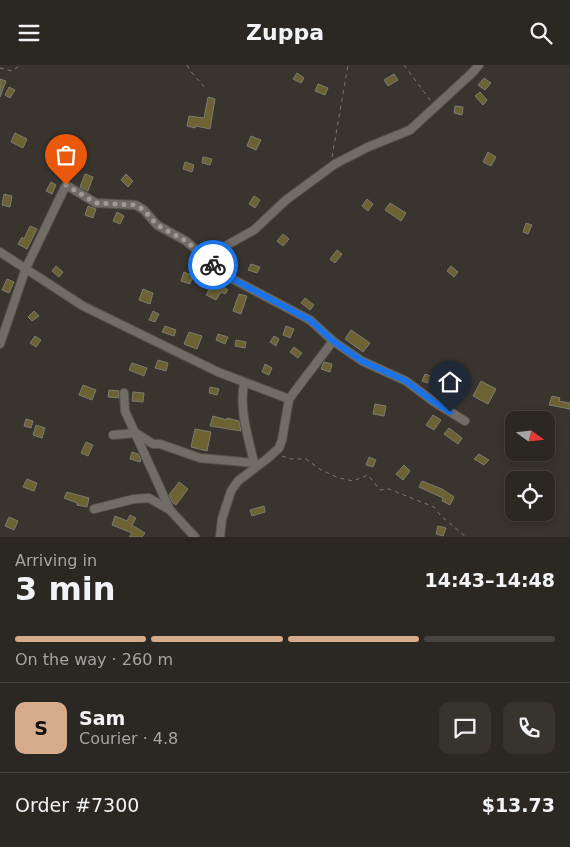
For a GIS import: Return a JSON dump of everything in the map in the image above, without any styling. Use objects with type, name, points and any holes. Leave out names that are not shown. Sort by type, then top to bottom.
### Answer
[{"type":"street","points":[[204,258],[254,230],[286,200],[335,164],[368,147],[410,130],[479,65]]},
{"type":"street","points":[[0,344],[26,268],[66,185],[96,203],[136,205],[144,210],[157,225],[186,241],[225,275],[310,320],[333,341],[362,361],[406,381],[434,402],[465,421]]},
{"type":"street","points":[[0,251],[83,306],[218,373],[289,399]]},
{"type":"street","points":[[220,537],[222,519],[231,491],[238,481],[255,465],[279,448],[289,399],[333,341]]},
{"type":"street","points":[[244,383],[241,397],[242,411],[255,465]]},
{"type":"street","points":[[124,393],[125,411],[170,510],[194,537]]},
{"type":"street","points":[[113,435],[136,433],[153,444],[160,444],[200,458],[255,465]]},
{"type":"street","points":[[94,509],[134,499],[149,499],[170,510]]},
{"type":"path","points":[[0,69],[12,71],[21,65]]},
{"type":"path","points":[[187,65],[191,73],[207,90]]},
{"type":"path","points":[[335,164],[331,156],[348,65]]},
{"type":"path","points":[[404,65],[435,107]]},
{"type":"path","points":[[274,453],[291,459],[306,459],[327,473],[339,478],[353,481],[368,475],[380,490],[389,489],[434,507],[441,516],[466,537]]},
{"type":"building","points":[[297,73],[304,78],[301,83],[293,79]]},
{"type":"building","points":[[394,74],[398,80],[388,86],[384,80]]},
{"type":"building","points":[[484,78],[491,83],[485,90],[478,85]]},
{"type":"building","points":[[0,79],[6,81],[0,97]]},
{"type":"building","points":[[318,84],[328,88],[325,95],[315,91]]},
{"type":"building","points":[[9,87],[15,90],[10,98],[5,95]]},
{"type":"building","points":[[480,92],[487,100],[483,105],[475,96]]},
{"type":"building","points":[[208,97],[215,99],[210,129],[187,126],[189,116],[204,118]]},
{"type":"building","points":[[455,106],[463,107],[462,115],[454,113]]},
{"type":"building","points":[[15,133],[27,139],[23,148],[11,142]]},
{"type":"building","points":[[251,136],[261,140],[256,150],[247,146]]},
{"type":"building","points":[[488,152],[496,157],[491,166],[483,162]]},
{"type":"building","points":[[203,157],[212,159],[210,165],[202,163]]},
{"type":"building","points":[[185,162],[194,165],[192,172],[183,169]]},
{"type":"building","points":[[85,174],[93,177],[88,191],[80,187]]},
{"type":"building","points":[[126,174],[133,181],[128,187],[121,180]]},
{"type":"building","points":[[51,182],[56,185],[52,194],[46,191]]},
{"type":"building","points":[[4,194],[12,196],[10,207],[2,205]]},
{"type":"building","points":[[254,196],[260,200],[255,208],[249,204]]},
{"type":"building","points":[[367,199],[373,204],[368,211],[362,206]]},
{"type":"building","points":[[390,203],[406,213],[401,221],[385,210]]},
{"type":"building","points":[[88,206],[96,209],[93,218],[85,215]]},
{"type":"building","points":[[117,212],[124,216],[120,224],[113,221]]},
{"type":"building","points":[[526,223],[532,225],[528,234],[523,232]]},
{"type":"building","points":[[30,226],[37,229],[27,249],[18,244],[22,237],[24,239]]},
{"type":"building","points":[[283,234],[289,239],[283,246],[277,241]]},
{"type":"building","points":[[337,250],[342,254],[335,263],[330,259]]},
{"type":"building","points":[[251,264],[260,267],[257,273],[248,270]]},
{"type":"building","points":[[56,266],[63,272],[59,277],[52,271]]},
{"type":"building","points":[[451,266],[458,272],[454,277],[447,271]]},
{"type":"building","points":[[184,272],[193,276],[190,284],[181,281]]},
{"type":"building","points":[[7,279],[14,282],[9,293],[2,290]]},
{"type":"building","points":[[214,281],[228,290],[225,294],[221,292],[216,300],[206,295]]},
{"type":"building","points":[[143,289],[153,293],[150,304],[139,300]]},
{"type":"building","points":[[239,294],[247,296],[241,314],[233,311]]},
{"type":"building","points":[[305,298],[314,305],[310,310],[301,303]]},
{"type":"building","points":[[34,311],[39,316],[32,321],[28,317]]},
{"type":"building","points":[[153,311],[159,314],[155,322],[149,320]]},
{"type":"building","points":[[165,326],[176,330],[174,336],[162,332]]},
{"type":"building","points":[[286,326],[294,329],[290,338],[283,335]]},
{"type":"building","points":[[351,330],[370,343],[363,352],[345,339]]},
{"type":"building","points":[[189,332],[202,336],[197,349],[184,344]]},
{"type":"building","points":[[218,334],[228,337],[225,344],[216,340]]},
{"type":"building","points":[[35,336],[41,340],[36,347],[30,343]]},
{"type":"building","points":[[274,336],[279,339],[276,346],[270,342]]},
{"type":"building","points":[[236,340],[246,342],[245,348],[235,346]]},
{"type":"building","points":[[294,347],[302,353],[298,358],[290,352]]},
{"type":"building","points":[[158,360],[168,363],[166,371],[155,368]]},
{"type":"building","points":[[324,362],[332,364],[330,372],[321,369]]},
{"type":"building","points":[[132,363],[147,368],[144,376],[129,370]]},
{"type":"building","points":[[265,364],[272,368],[269,375],[262,372]]},
{"type":"building","points":[[425,374],[431,376],[428,383],[422,381]]},
{"type":"building","points":[[481,381],[496,389],[488,404],[473,396]]},
{"type":"building","points":[[83,385],[96,390],[92,400],[79,395]]},
{"type":"building","points":[[210,387],[219,389],[217,395],[209,393]]},
{"type":"building","points":[[109,390],[119,391],[119,398],[108,397]]},
{"type":"building","points":[[133,392],[144,393],[143,402],[132,401]]},
{"type":"building","points":[[552,396],[560,398],[559,401],[570,403],[570,409],[549,405]]},
{"type":"building","points":[[375,404],[386,406],[384,416],[373,414]]},
{"type":"building","points":[[433,415],[441,420],[434,430],[426,425]]},
{"type":"building","points":[[213,416],[239,421],[241,431],[210,426]]},
{"type":"building","points":[[26,419],[33,421],[31,428],[24,426]]},
{"type":"building","points":[[36,425],[45,428],[42,438],[33,435]]},
{"type":"building","points":[[449,428],[462,438],[458,444],[444,434]]},
{"type":"building","points":[[195,429],[211,432],[207,451],[191,447]]},
{"type":"building","points":[[86,442],[93,445],[88,456],[81,453]]},
{"type":"building","points":[[132,452],[138,454],[141,459],[140,462],[130,459]]},
{"type":"building","points":[[479,454],[489,460],[484,465],[474,459]]},
{"type":"building","points":[[369,457],[376,460],[373,467],[366,465]]},
{"type":"building","points":[[404,465],[410,471],[403,480],[396,474]]},
{"type":"building","points":[[27,479],[37,483],[34,491],[23,487]]},
{"type":"building","points":[[422,481],[442,489],[454,497],[450,505],[442,501],[443,498],[419,487]]},
{"type":"building","points":[[179,482],[188,489],[176,505],[172,502],[169,495]]},
{"type":"building","points":[[67,492],[89,498],[87,507],[77,505],[77,503],[64,498]]},
{"type":"building","points":[[264,506],[265,512],[252,516],[250,510]]},
{"type":"building","points":[[130,515],[136,518],[132,525],[145,533],[142,537],[129,537],[132,533],[112,525],[115,516],[127,521]]},
{"type":"building","points":[[9,517],[18,521],[14,530],[5,526]]},
{"type":"building","points":[[438,526],[446,528],[443,536],[436,534]]},
{"type":"way so far","points":[[66,185],[96,203],[136,205],[144,210],[157,225],[186,241],[213,265]]},
{"type":"route","points":[[213,265],[225,275],[310,320],[333,341],[362,361],[406,381],[450,412]]}]
